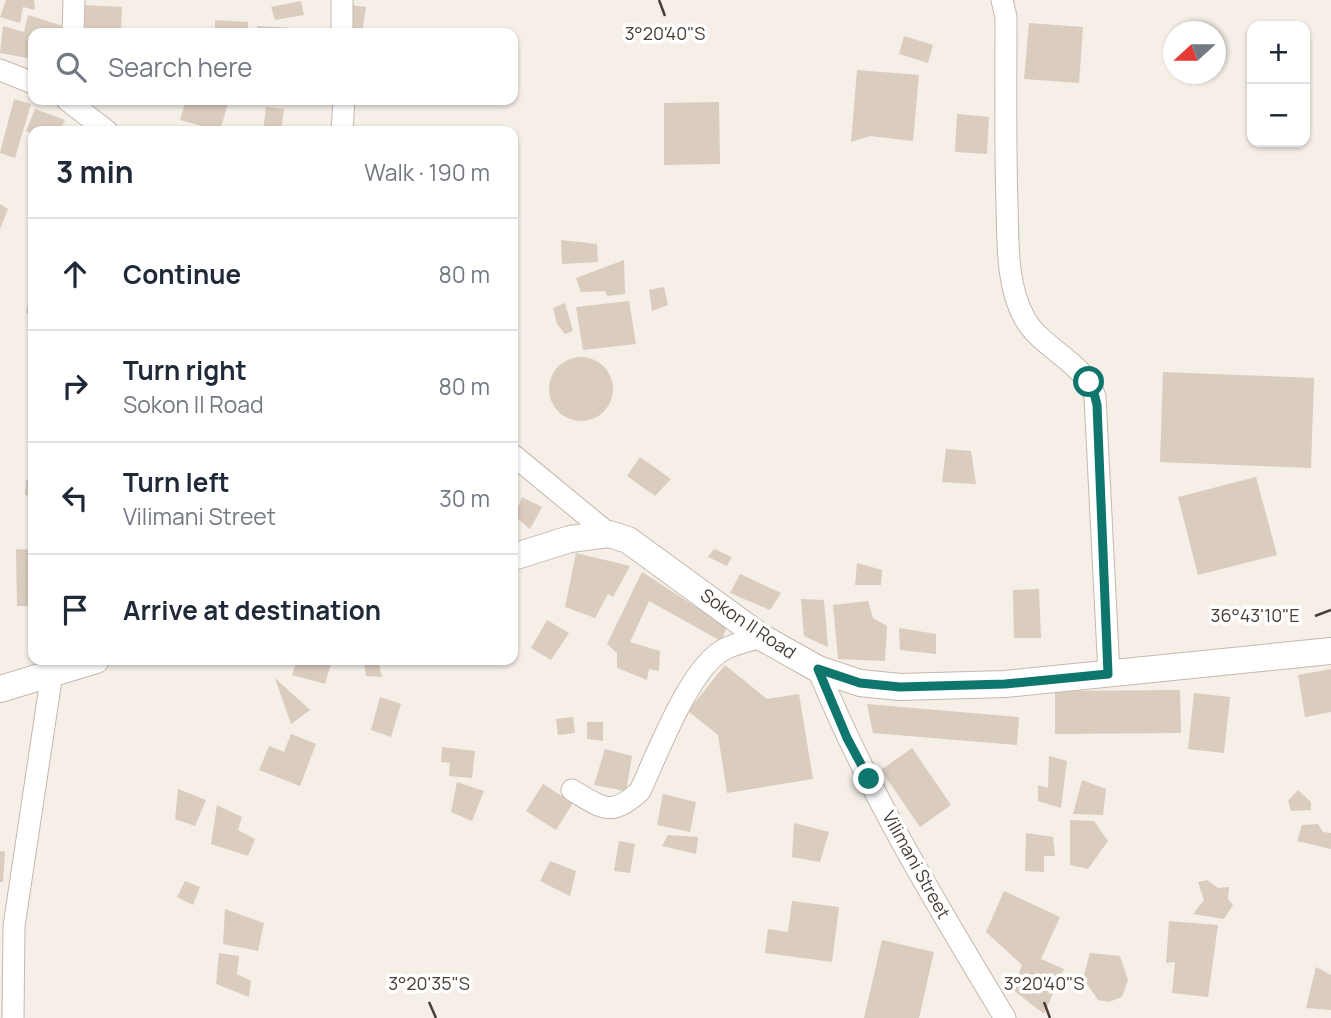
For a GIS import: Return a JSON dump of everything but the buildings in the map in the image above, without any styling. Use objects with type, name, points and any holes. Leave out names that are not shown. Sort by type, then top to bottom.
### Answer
[{"type":"street","points":[[73,28],[74,0]]},
{"type":"street","points":[[342,0],[342,28]]},
{"type":"street","points":[[1002,0],[1006,17],[1008,252],[1024,319],[1083,376],[1093,389],[1095,397],[1108,674]]},
{"type":"street","points":[[0,70],[28,81]]},
{"type":"street","points":[[73,105],[101,126]]},
{"type":"street","points":[[342,126],[344,105]]},
{"type":"street","points":[[518,459],[609,534]]},
{"type":"street","points":[[518,556],[570,540],[609,534]]},
{"type":"street","name":"Sokon II Road","points":[[609,534],[628,540],[761,637],[818,669],[860,683],[900,687],[1005,684],[1331,651]]},
{"type":"street","points":[[572,790],[604,809],[620,807],[628,802],[640,791],[689,690],[706,664],[725,649],[761,637]]},
{"type":"street","points":[[0,689],[79,665]]},
{"type":"street","name":"Vilimani Street","points":[[818,669],[847,738],[897,834],[1005,1018]]},
{"type":"street","points":[[13,1018],[14,926],[52,673]]},
{"type":"route","points":[[869,779],[847,738],[818,669],[860,683],[900,687],[1005,684],[1108,674],[1097,405],[1089,382]]}]
